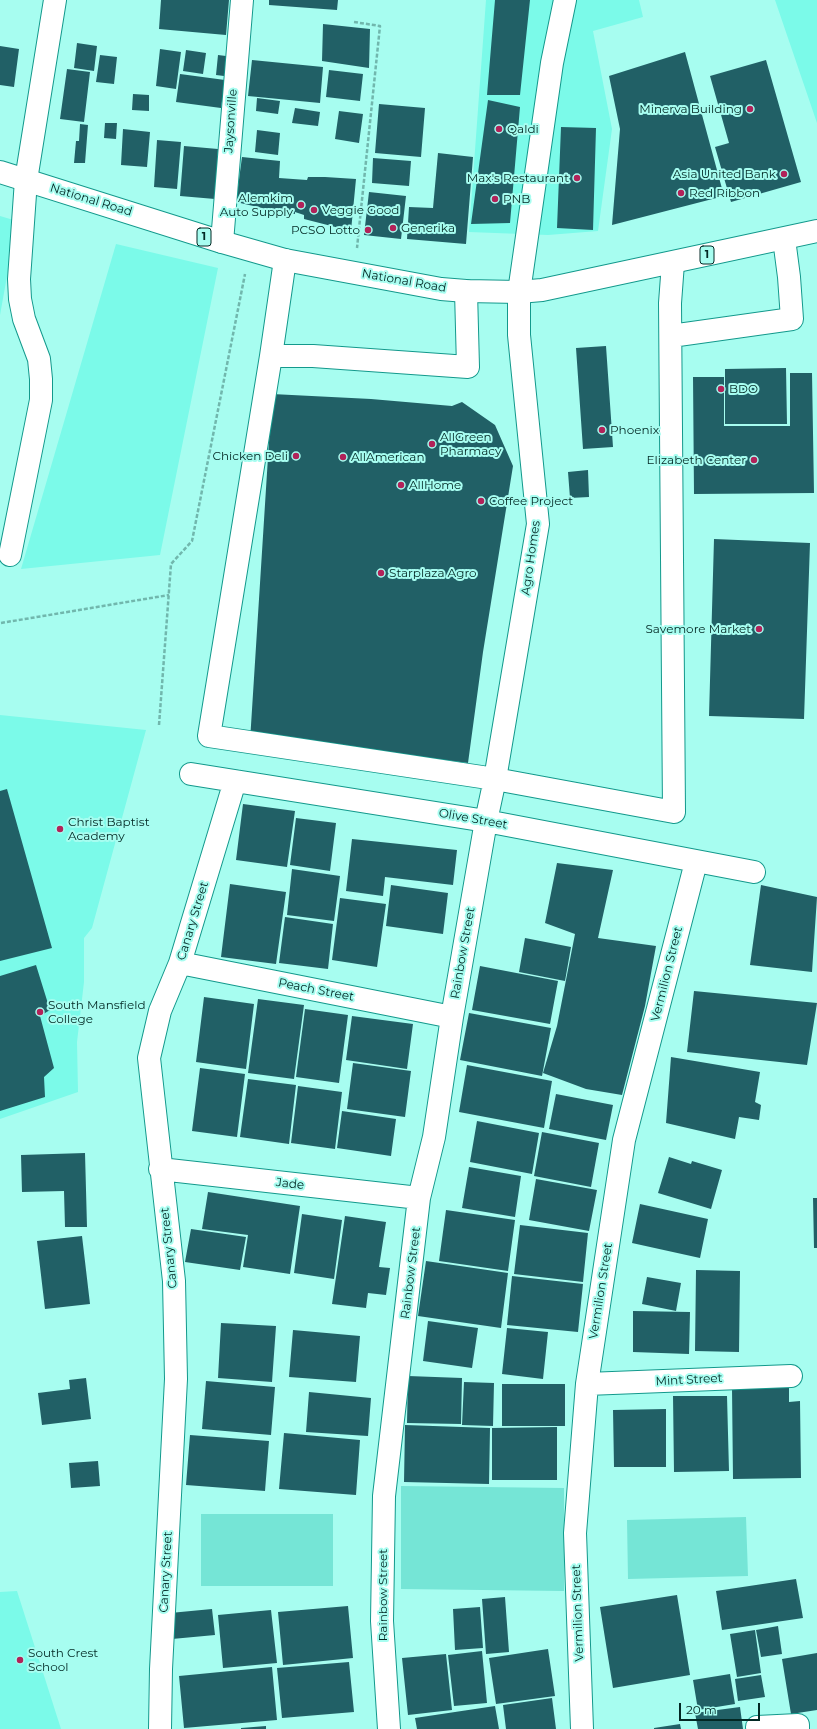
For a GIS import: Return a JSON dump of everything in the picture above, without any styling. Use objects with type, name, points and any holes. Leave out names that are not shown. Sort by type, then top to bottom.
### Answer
[{"type":"main road","points":[[10,555],[41,400],[39,359],[24,319],[20,299],[19,279],[26,180],[55,0]]},
{"type":"main road","name":"Jaysonville","points":[[222,242],[242,0]]},
{"type":"main road","name":"Agro Homes","points":[[486,821],[495,779],[538,524],[519,335],[519,292],[552,63],[565,0]]},
{"type":"main road","name":"National Road","points":[[0,172],[250,251],[285,260],[440,289],[466,291],[519,292],[564,286],[817,232]]},
{"type":"main road","points":[[671,336],[792,319],[784,239]]},
{"type":"main road","points":[[285,260],[271,356],[209,736],[495,779],[674,812],[670,303],[673,263]]},
{"type":"main road","points":[[271,356],[313,356],[468,367],[466,291]]},
{"type":"main road","name":"Olive Street","points":[[191,774],[486,821],[754,872]]},
{"type":"main road","name":"Canary Street","points":[[160,1729],[176,1379],[174,1281],[160,1169],[149,1058],[160,1011],[180,963],[235,781]]},
{"type":"main road","name":"Rainbow Street","points":[[389,1729],[382,1621],[384,1496],[420,1198],[434,1137],[452,1017],[486,821]]},
{"type":"main road","name":"Vermilion Street","points":[[582,1729],[575,1533],[587,1384],[624,1140],[696,862]]},
{"type":"main road","name":"Peach Street","points":[[180,963],[452,1017]]},
{"type":"main road","name":"Jade","points":[[160,1169],[420,1198]]},
{"type":"main road","name":"Mint Street","points":[[587,1384],[791,1376]]},
{"type":"main road","points":[[757,1727],[798,1725],[798,1729]]},
{"type":"path","points":[[354,22],[380,26],[354,272]]},
{"type":"path","points":[[159,725],[171,564],[192,541],[250,251]]},
{"type":"path","points":[[1,623],[168,594]]},
{"type":"shaded area","points":[[486,0],[639,0],[643,17],[593,31],[612,129],[598,231],[548,235],[469,232]]},
{"type":"shaded area","points":[[775,0],[817,0],[817,123]]},
{"type":"shaded area","points":[[0,216],[17,221],[0,315]]},
{"type":"shaded area","points":[[116,244],[218,268],[160,555],[21,569]]},
{"type":"shaded area","name":"Christ Baptist Academy","points":[[0,715],[146,730],[92,928],[84,938],[84,982],[77,1042],[78,1092],[0,1119]]},
{"type":"shaded area","points":[[401,1486],[564,1488],[564,1591],[401,1589]]},
{"type":"shaded area","points":[[201,1514],[333,1514],[333,1586],[201,1586]]},
{"type":"shaded area","points":[[746,1517],[748,1576],[628,1579],[627,1520]]},
{"type":"shaded area","name":"South Crest School","points":[[17,1591],[61,1729],[0,1729],[0,1592]]},
{"type":"building","points":[[161,0],[229,0],[226,35],[159,29]]},
{"type":"building","points":[[269,0],[338,0],[337,10],[269,5]]},
{"type":"building","points":[[495,0],[530,0],[520,95],[487,95]]},
{"type":"building","points":[[323,24],[370,29],[369,68],[322,61]]},
{"type":"building","points":[[77,43],[97,46],[94,71],[74,68]]},
{"type":"building","points":[[0,46],[19,49],[14,87],[0,85]]},
{"type":"building","points":[[160,49],[181,52],[176,89],[156,86]]},
{"type":"building","points":[[186,50],[206,53],[203,74],[183,71]]},
{"type":"building","points":[[685,52],[724,196],[612,225],[620,129],[609,76]]},
{"type":"building","points":[[100,55],[117,57],[114,84],[96,82]]},
{"type":"building","points":[[218,55],[234,57],[232,77],[216,75]]},
{"type":"building","points":[[252,60],[323,67],[320,103],[248,96]]},
{"type":"building","name":"Minerva Building","points":[[766,60],[801,182],[731,202],[715,147],[729,143],[710,76]]},
{"type":"building","points":[[67,69],[90,72],[84,122],[60,119]]},
{"type":"building","points":[[329,70],[363,74],[360,101],[326,97]]},
{"type":"building","points":[[180,74],[225,80],[221,108],[176,102]]},
{"type":"building","points":[[133,94],[149,95],[149,111],[132,110]]},
{"type":"building","points":[[257,98],[280,101],[278,114],[256,111]]},
{"type":"building","points":[[488,100],[520,107],[510,223],[471,224]]},
{"type":"building","points":[[379,104],[425,108],[421,157],[375,153]]},
{"type":"building","points":[[295,108],[320,112],[318,126],[292,123]]},
{"type":"building","points":[[339,111],[363,114],[359,143],[335,139]]},
{"type":"building","points":[[105,123],[117,123],[116,139],[104,138]]},
{"type":"building","points":[[80,124],[88,125],[85,163],[74,163],[76,141],[79,141]]},
{"type":"building","name":"Max's Restaurant","points":[[561,127],[596,128],[593,230],[557,228]]},
{"type":"building","points":[[123,129],[150,132],[147,167],[121,165]]},
{"type":"building","points":[[257,130],[280,133],[278,155],[255,152]]},
{"type":"building","points":[[157,140],[181,142],[177,189],[154,187]]},
{"type":"building","points":[[184,146],[218,149],[215,199],[180,196]]},
{"type":"building","points":[[438,153],[473,157],[466,244],[407,239],[409,207],[433,208]]},
{"type":"building","points":[[242,157],[280,161],[279,178],[307,180],[308,177],[356,179],[351,231],[304,219],[304,215],[295,212],[295,214],[275,211],[236,202]]},
{"type":"building","points":[[373,158],[411,161],[409,186],[372,183]]},
{"type":"building","points":[[369,192],[406,196],[401,239],[364,235]]},
{"type":"building","points":[[606,346],[613,447],[583,449],[576,348]]},
{"type":"building","points":[[786,368],[787,424],[725,424],[725,369]]},
{"type":"building","name":"Elizabeth Center","points":[[790,373],[812,373],[814,493],[694,494],[693,377],[724,377],[724,426],[790,426]]},
{"type":"building","points":[[272,394],[371,399],[452,406],[462,402],[495,425],[513,466],[483,652],[468,763],[329,745],[250,741]]},
{"type":"building","points":[[588,470],[589,497],[570,498],[568,472]]},
{"type":"building","name":"Savemore Market","points":[[714,539],[810,543],[804,719],[709,716]]},
{"type":"building","points":[[7,789],[52,948],[0,961],[0,791]]},
{"type":"building","points":[[243,804],[295,811],[287,867],[236,860]]},
{"type":"building","points":[[296,818],[336,823],[330,871],[290,865]]},
{"type":"building","points":[[352,839],[457,850],[453,885],[385,877],[383,896],[346,891]]},
{"type":"building","points":[[557,863],[613,870],[598,938],[656,946],[645,1006],[622,1095],[586,1089],[543,1073],[557,1026],[575,934],[545,923]]},
{"type":"building","points":[[292,869],[340,876],[334,921],[287,915]]},
{"type":"building","points":[[230,884],[286,892],[276,964],[221,957]]},
{"type":"building","points":[[391,885],[448,893],[443,934],[386,926]]},
{"type":"building","points":[[761,885],[817,897],[812,972],[750,965]]},
{"type":"building","points":[[340,898],[386,904],[377,967],[332,960]]},
{"type":"building","points":[[285,917],[333,924],[328,969],[279,963]]},
{"type":"building","points":[[525,938],[571,947],[565,981],[519,972]]},
{"type":"building","points":[[36,965],[50,1010],[40,1016],[54,1068],[44,1077],[45,1097],[0,1111],[0,976]]},
{"type":"building","points":[[480,966],[558,981],[550,1024],[472,1010]]},
{"type":"building","points":[[694,991],[817,1003],[807,1065],[687,1052]]},
{"type":"building","points":[[204,997],[254,1004],[246,1069],[196,1062]]},
{"type":"building","points":[[258,999],[304,1005],[294,1079],[248,1073]]},
{"type":"building","points":[[305,1009],[348,1015],[339,1083],[296,1077]]},
{"type":"building","points":[[469,1013],[551,1028],[542,1076],[460,1060]]},
{"type":"building","points":[[352,1016],[413,1024],[407,1069],[346,1060]]},
{"type":"building","points":[[671,1057],[760,1072],[755,1102],[761,1105],[759,1120],[739,1117],[735,1139],[666,1123]]},
{"type":"building","points":[[353,1063],[411,1071],[405,1117],[347,1109]]},
{"type":"building","points":[[467,1065],[552,1081],[544,1128],[459,1112]]},
{"type":"building","points":[[200,1068],[245,1074],[237,1137],[192,1131]]},
{"type":"building","points":[[248,1079],[296,1085],[289,1144],[240,1137]]},
{"type":"building","points":[[298,1086],[342,1092],[335,1149],[291,1143]]},
{"type":"building","points":[[556,1094],[613,1105],[606,1140],[549,1129]]},
{"type":"building","points":[[342,1111],[396,1119],[391,1156],[337,1148]]},
{"type":"building","points":[[477,1121],[539,1133],[532,1174],[470,1162]]},
{"type":"building","points":[[542,1132],[599,1143],[591,1187],[534,1176]]},
{"type":"building","points":[[85,1153],[87,1227],[65,1227],[64,1191],[22,1192],[21,1155]]},
{"type":"building","points":[[669,1157],[691,1164],[692,1161],[722,1170],[711,1209],[658,1193]]},
{"type":"building","points":[[469,1167],[521,1176],[515,1217],[462,1208]]},
{"type":"building","points":[[536,1179],[597,1190],[589,1231],[529,1220]]},
{"type":"building","points":[[208,1192],[300,1206],[290,1274],[243,1267],[248,1235],[202,1229]]},
{"type":"building","points":[[813,1198],[817,1198],[817,1248],[814,1248]]},
{"type":"building","points":[[640,1204],[708,1219],[700,1258],[632,1243]]},
{"type":"building","points":[[446,1210],[515,1220],[508,1271],[439,1261]]},
{"type":"building","points":[[302,1214],[342,1220],[334,1279],[294,1273]]},
{"type":"building","points":[[345,1216],[386,1222],[379,1267],[390,1268],[386,1295],[368,1293],[366,1308],[332,1304]]},
{"type":"building","points":[[520,1225],[588,1233],[583,1282],[514,1274]]},
{"type":"building","points":[[191,1229],[246,1237],[240,1270],[185,1262]]},
{"type":"building","points":[[82,1236],[90,1304],[45,1309],[37,1241]]},
{"type":"building","points":[[426,1261],[508,1273],[501,1328],[418,1316]]},
{"type":"building","points":[[696,1270],[740,1271],[739,1352],[695,1351]]},
{"type":"building","points":[[512,1276],[583,1284],[578,1332],[507,1325]]},
{"type":"building","points":[[647,1277],[681,1283],[676,1311],[642,1304]]},
{"type":"building","points":[[633,1311],[690,1312],[689,1354],[633,1352]]},
{"type":"building","points":[[428,1321],[478,1328],[472,1368],[423,1361]]},
{"type":"building","points":[[221,1323],[276,1326],[272,1382],[218,1378]]},
{"type":"building","points":[[507,1328],[548,1332],[543,1379],[502,1374]]},
{"type":"building","points":[[293,1330],[360,1336],[356,1382],[289,1377]]},
{"type":"building","points":[[408,1376],[462,1378],[461,1424],[407,1423]]},
{"type":"building","points":[[86,1378],[91,1419],[42,1425],[38,1393],[70,1389],[69,1380]]},
{"type":"building","points":[[206,1381],[275,1387],[271,1435],[202,1429]]},
{"type":"building","points":[[464,1382],[494,1383],[493,1426],[462,1425]]},
{"type":"building","points":[[502,1384],[565,1384],[565,1426],[502,1426]]},
{"type":"building","points":[[789,1387],[789,1402],[800,1401],[801,1478],[733,1479],[732,1388]]},
{"type":"building","points":[[309,1392],[371,1398],[368,1436],[306,1432]]},
{"type":"building","points":[[673,1396],[727,1396],[729,1471],[674,1472]]},
{"type":"building","points":[[666,1409],[666,1467],[614,1467],[613,1410]]},
{"type":"building","points":[[405,1425],[490,1428],[489,1484],[404,1482]]},
{"type":"building","points":[[557,1427],[557,1480],[492,1480],[492,1428]]},
{"type":"building","points":[[284,1433],[360,1440],[356,1495],[279,1489]]},
{"type":"building","points":[[190,1435],[269,1441],[265,1491],[186,1485]]},
{"type":"building","points":[[98,1461],[100,1486],[71,1488],[69,1463]]},
{"type":"building","points":[[796,1579],[803,1618],[722,1630],[716,1591]]},
{"type":"building","points":[[677,1595],[690,1675],[613,1688],[600,1607]]},
{"type":"building","points":[[505,1597],[509,1652],[486,1654],[482,1599]]},
{"type":"building","points":[[348,1606],[353,1658],[283,1665],[278,1612]]},
{"type":"building","points":[[480,1607],[483,1648],[455,1650],[453,1609]]},
{"type":"building","points":[[212,1609],[215,1635],[172,1639],[170,1613]]},
{"type":"building","points":[[271,1610],[277,1663],[223,1668],[218,1615]]},
{"type":"building","points":[[778,1626],[782,1654],[761,1657],[756,1630]]},
{"type":"building","points":[[755,1630],[761,1673],[737,1677],[730,1634]]},
{"type":"building","points":[[548,1649],[555,1696],[496,1704],[489,1658]]},
{"type":"building","points":[[482,1651],[487,1703],[454,1706],[448,1655]]},
{"type":"building","points":[[817,1653],[817,1710],[791,1714],[782,1659]]},
{"type":"building","points":[[446,1654],[452,1710],[408,1715],[402,1658]]},
{"type":"building","points":[[349,1662],[354,1712],[282,1718],[277,1668]]},
{"type":"building","points":[[272,1667],[277,1720],[184,1728],[179,1676]]},
{"type":"building","points":[[730,1674],[735,1704],[698,1710],[693,1680]]},
{"type":"building","points":[[761,1675],[765,1697],[738,1701],[735,1679]]},
{"type":"building","points":[[552,1698],[556,1729],[506,1729],[503,1705]]},
{"type":"building","points":[[495,1706],[499,1729],[417,1729],[415,1718]]},
{"type":"building","points":[[740,1707],[743,1729],[698,1729],[695,1713]]},
{"type":"building","points":[[680,1724],[681,1729],[654,1729],[654,1728]]},
{"type":"building","points":[[266,1726],[266,1729],[241,1729],[241,1728]]},
{"type":"place","name":"Minerva Building","points":[[750,109]]},
{"type":"place","name":"Qaldi","points":[[499,129]]},
{"type":"place","name":"Asia United Bank","points":[[784,174]]},
{"type":"place","name":"Max's Restaurant","points":[[577,178]]},
{"type":"place","name":"Red Ribbon","points":[[681,193]]},
{"type":"place","name":"PNB","points":[[495,199]]},
{"type":"place","name":"Alemkim Auto Supply","points":[[301,205]]},
{"type":"place","name":"Veggie Good","points":[[314,210]]},
{"type":"place","name":"Generika","points":[[393,228]]},
{"type":"place","name":"PCSO Lotto","points":[[368,230]]},
{"type":"place","name":"BDO","points":[[721,389]]},
{"type":"place","name":"Phoenix","points":[[602,430]]},
{"type":"place","name":"AllGreen Pharmacy","points":[[432,444]]},
{"type":"place","name":"Chicken Deli","points":[[296,456]]},
{"type":"place","name":"AllAmerican","points":[[343,457]]},
{"type":"place","name":"Elizabeth Center","points":[[754,460]]},
{"type":"place","name":"AllHome","points":[[401,485]]},
{"type":"place","name":"Coffee Project","points":[[481,501]]},
{"type":"place","name":"Starplaza Agro","points":[[381,573]]},
{"type":"place","name":"Savemore Market","points":[[759,629]]},
{"type":"place","name":"Christ Baptist Academy","points":[[60,829]]},
{"type":"place","name":"South Mansfield College","points":[[40,1012]]},
{"type":"place","name":"South Crest School","points":[[20,1660]]}]
